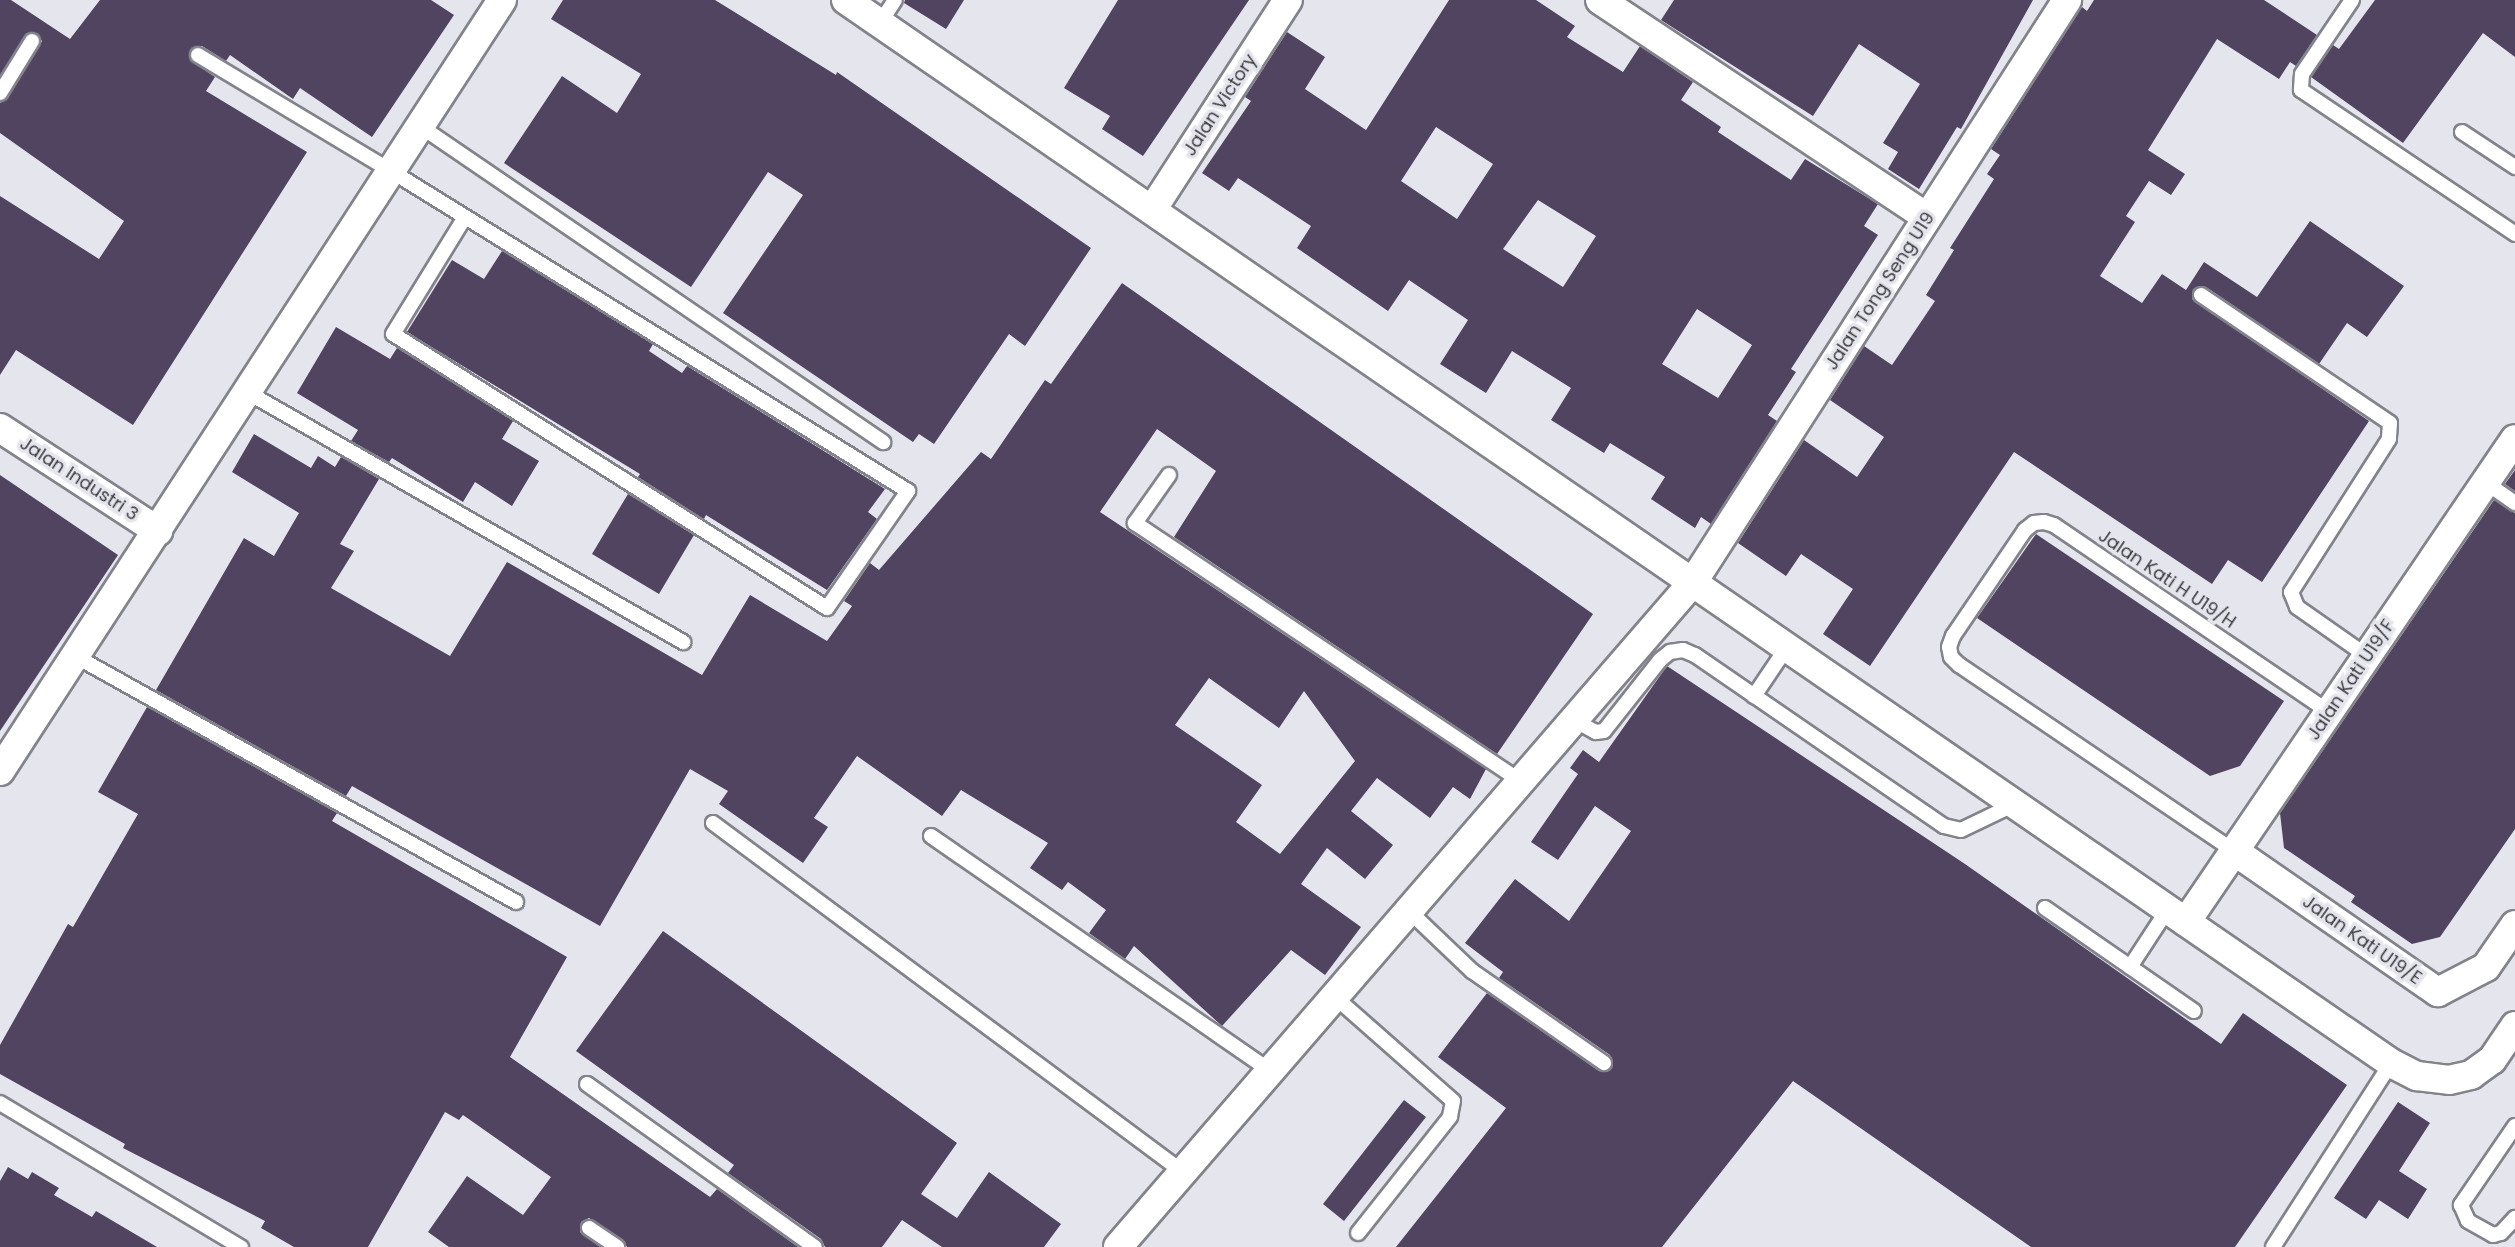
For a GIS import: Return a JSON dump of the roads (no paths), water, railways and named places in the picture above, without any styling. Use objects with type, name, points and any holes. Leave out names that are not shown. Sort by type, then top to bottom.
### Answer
[{"type":"street","points":[[0,771],[502,0]]},
{"type":"street","points":[[846,0],[887,11],[1152,209],[2391,1063],[2417,1076],[2449,1080],[2471,1075],[2492,1060],[2515,1026]]},
{"type":"street","name":"Jalan Victory","points":[[1152,209],[1288,0]]},
{"type":"street","points":[[1600,0],[1927,217]]},
{"type":"street","name":"Jalan Tong Seng U19","points":[[1118,1247],[1693,582],[2067,0]]},
{"type":"street","name":"Jalan Industri 3","points":[[0,428],[158,531]]},
{"type":"street","name":"Jalan Kati U19/F","points":[[2177,915],[2234,851],[2515,439]]},
{"type":"street","name":"Jalan Kati U19/E","points":[[2234,851],[2438,992],[2486,967],[2515,925]]},
{"type":"lane","points":[[2352,0],[2302,74],[2301,90],[2515,234]]},
{"type":"lane","points":[[0,93],[32,41]]},
{"type":"lane","points":[[198,55],[391,171],[908,491],[827,608],[393,334],[465,217]]},
{"type":"lane","points":[[420,127],[883,442]]},
{"type":"lane","points":[[2462,132],[2515,167]]},
{"type":"lane","points":[[2201,295],[2390,422],[2389,439],[2291,592],[2298,607],[2367,656]]},
{"type":"lane","points":[[247,392],[683,642]]},
{"type":"lane","points":[[1169,475],[1135,523],[1521,781]]},
{"type":"lane","points":[[2485,482],[2515,503]]},
{"type":"lane","name":"Jalan Kati H U19/H","points":[[2234,851],[1970,673],[1951,657],[1949,647],[1953,636],[2025,530],[2034,523],[2054,525],[2329,712]]},
{"type":"lane","points":[[1755,696],[1787,647]]},
{"type":"lane","points":[[1574,720],[1595,732],[1604,731],[1660,660],[1671,652],[1683,650],[1695,655],[1952,829],[1970,827],[2015,804]]},
{"type":"lane","points":[[75,656],[516,902]]},
{"type":"lane","points":[[713,823],[1183,1172]]},
{"type":"lane","points":[[931,836],[1271,1071]]},
{"type":"lane","points":[[2045,908],[2194,1011]]},
{"type":"lane","points":[[1409,911],[1472,971],[1604,1063]]},
{"type":"lane","points":[[2130,967],[2177,915]]},
{"type":"lane","points":[[1335,997],[1448,1094],[1454,1109],[1358,1233]]},
{"type":"lane","points":[[2273,1247],[2391,1063]]},
{"type":"lane","points":[[587,1084],[815,1247]]},
{"type":"lane","points":[[0,1103],[241,1247]]},
{"type":"lane","points":[[2515,1126],[2461,1205],[2468,1221],[2493,1235],[2508,1228],[2515,1218]]},
{"type":"lane","points":[[589,1228],[617,1247]]}]
